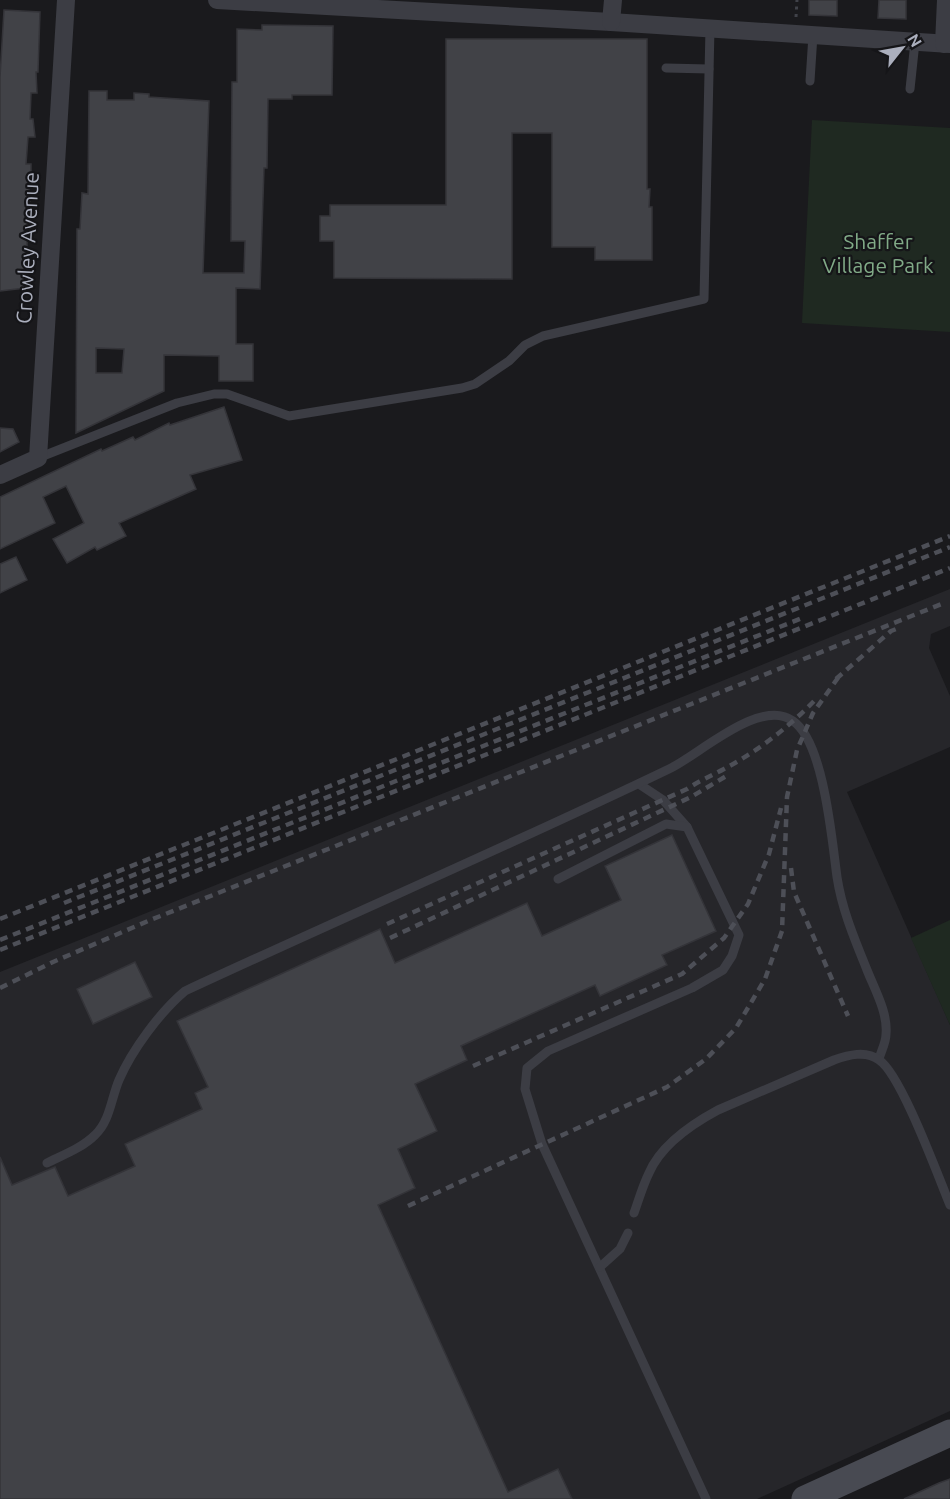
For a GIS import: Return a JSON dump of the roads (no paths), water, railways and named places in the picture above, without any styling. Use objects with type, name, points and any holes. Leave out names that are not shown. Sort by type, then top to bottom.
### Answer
[{"type":"main road","points":[[805,1499],[950,1433]]},
{"type":"street","name":"Crowley Avenue","points":[[38,458],[66,0]]},
{"type":"street","points":[[217,0],[447,7],[611,22],[947,44],[946,0]]},
{"type":"street","points":[[611,22],[613,0]]},
{"type":"street","points":[[0,475],[38,458]]},
{"type":"lane","points":[[38,458],[177,403],[214,394],[227,394],[289,416],[462,388],[475,384],[509,361],[525,345],[543,336],[704,299],[710,28]]},
{"type":"lane","points":[[810,81],[813,35]]},
{"type":"lane","points":[[910,89],[915,42]]},
{"type":"lane","points":[[666,68],[709,69]]},
{"type":"lane","points":[[47,1163],[83,1144],[102,1127],[118,1081],[128,1061],[162,1013],[185,991],[425,881],[517,842],[676,766],[746,723],[772,714],[793,721],[805,733],[823,782],[839,892],[845,914],[883,1012],[886,1036],[879,1059]]},
{"type":"lane","points":[[639,784],[663,800],[687,827],[739,934],[732,956],[723,970],[692,988],[548,1051],[526,1068],[525,1089],[542,1144],[706,1499]]},
{"type":"lane","points":[[558,879],[666,824],[687,827]]},
{"type":"lane","points":[[634,1212],[650,1170],[656,1161],[679,1136],[705,1117],[849,1055],[879,1059],[887,1068],[899,1086],[950,1205]]},
{"type":"lane","points":[[600,1267],[620,1249],[628,1233]]},
{"type":"railway","points":[[0,919],[950,536]]},
{"type":"railway","points":[[64,903],[950,547]]},
{"type":"railway","points":[[0,950],[950,568]]},
{"type":"railway","points":[[0,988],[53,962],[148,921],[944,603]]},
{"type":"railway","points":[[0,940],[802,618]]},
{"type":"railway","points":[[836,679],[891,631],[899,628]]},
{"type":"railway","points":[[408,1206],[667,1087],[706,1059],[736,1028],[765,979],[782,931],[787,797],[797,750],[813,713],[840,675]]},
{"type":"railway","points":[[387,924],[687,789],[761,746],[795,720],[815,700]]},
{"type":"railway","points":[[390,938],[691,797],[728,775]]},
{"type":"railway","points":[[473,1066],[682,974],[724,938],[748,904],[769,854],[781,808]]},
{"type":"railway","points":[[791,868],[794,892],[848,1016]]},
{"type":"park label","name":"Shaffer Village Park","points":[[878,254]]}]
